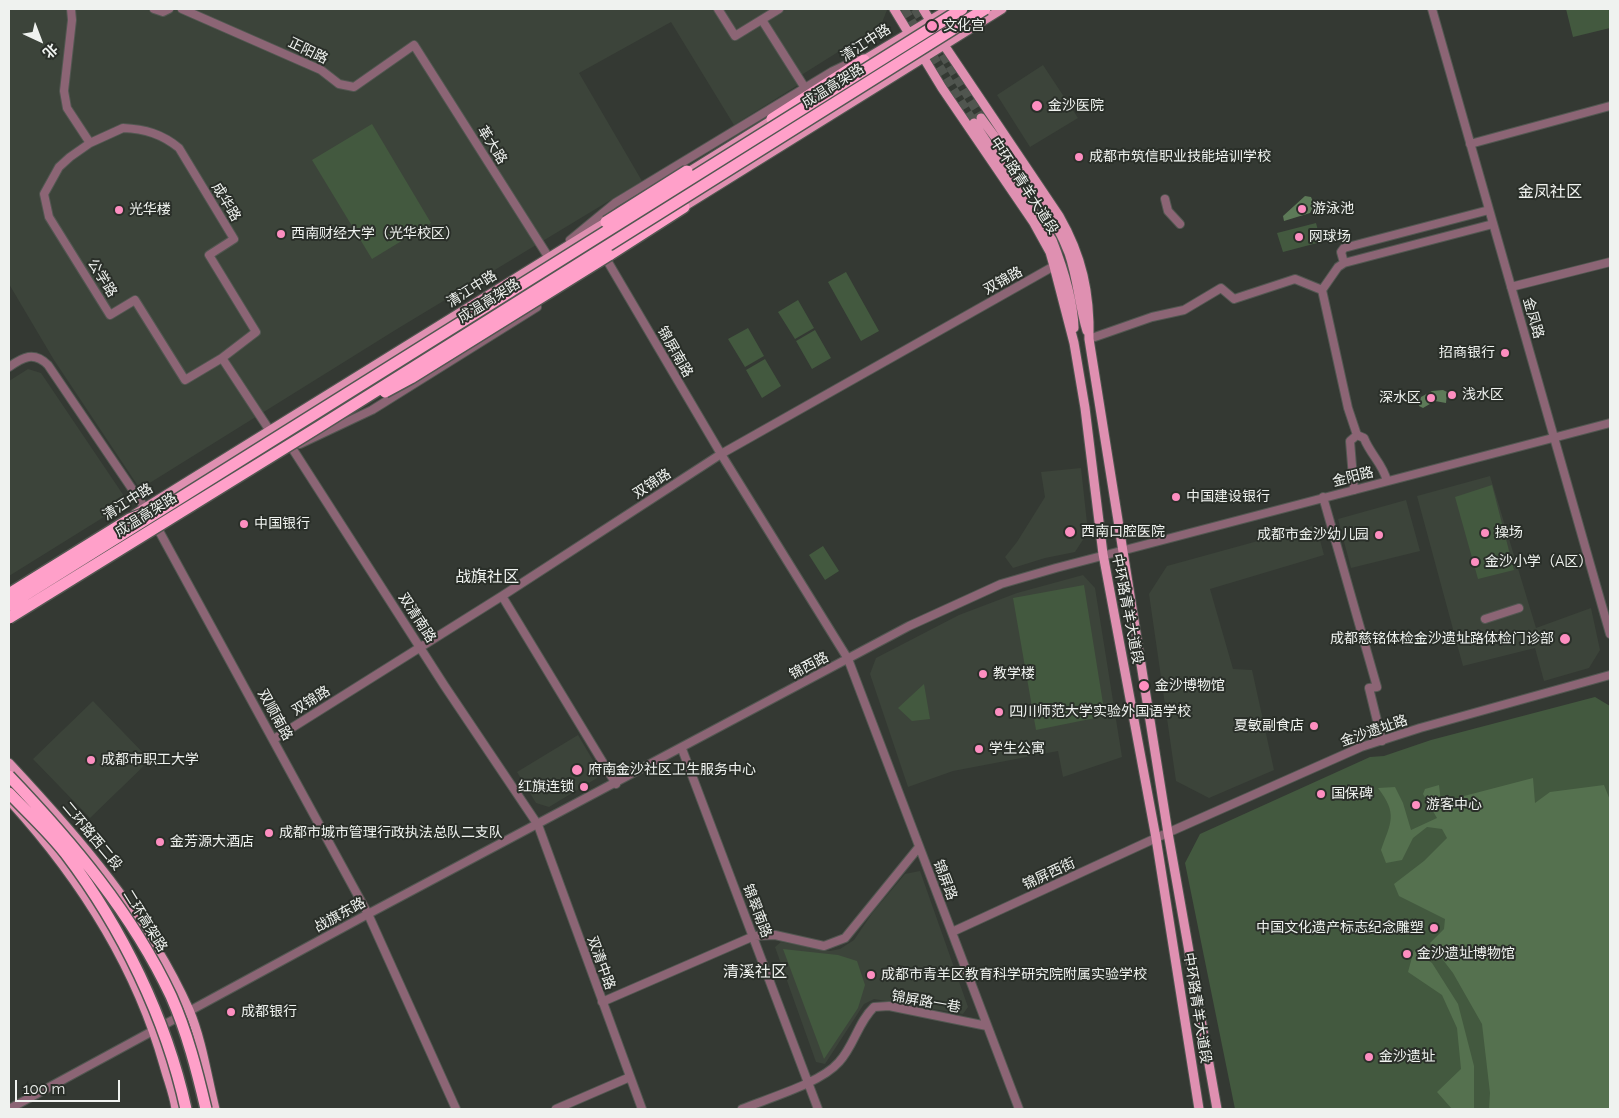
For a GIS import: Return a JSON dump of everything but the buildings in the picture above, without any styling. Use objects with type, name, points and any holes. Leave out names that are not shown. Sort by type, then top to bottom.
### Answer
[{"type":"highway","name":"成温高架路","points":[[9,605],[169,505],[551,259],[962,9]]},
{"type":"highway","name":"成温高架路","points":[[9,620],[985,9]]},
{"type":"highway","points":[[551,259],[628,207],[864,60]]},
{"type":"highway","points":[[317,428],[411,378],[608,258],[684,207]]},
{"type":"highway","points":[[9,593],[130,519],[169,505]]},
{"type":"highway","name":"二环高架路","points":[[9,776],[84,860],[143,943],[171,997],[181,1023],[196,1069],[206,1109]]},
{"type":"highway","name":"二环高架路","points":[[9,793],[65,853],[107,916],[159,1023],[186,1109]]},
{"type":"main road","name":"中环路青羊大道段","points":[[894,9],[942,88],[1034,223],[1050,252],[1054,266],[1074,343],[1085,408],[1103,554],[1156,838],[1199,1109]]},
{"type":"main road","name":"中环路青羊大道段","points":[[923,9],[944,45],[1070,236],[1083,268],[1087,287],[1089,339],[1168,832],[1217,1109]]},
{"type":"main road","name":"清江中路","points":[[9,593],[270,430],[551,259],[818,92],[864,60],[948,9]]},
{"type":"main road","points":[[9,620],[292,448],[602,253],[684,207],[1002,9]]},
{"type":"main road","points":[[1074,343],[1070,298],[1060,260],[1052,240],[977,120],[1038,198],[1063,240],[1075,271],[1082,316],[1089,339]]},
{"type":"main road","name":"二环路西二段","points":[[9,763],[58,816],[114,884],[166,963],[190,1012],[215,1109]]},
{"type":"main road","points":[[9,800],[70,874],[115,946],[154,1029],[176,1109]]},
{"type":"street","points":[[71,9],[72,20],[64,90],[67,108],[90,143]]},
{"type":"street","points":[[154,9],[163,12],[169,9]]},
{"type":"street","name":"正阳路","points":[[182,9],[322,70],[346,87],[354,87],[414,45]]},
{"type":"street","points":[[718,9],[735,36],[779,9]]},
{"type":"street","name":"金凤路","points":[[1432,9],[1610,634]]},
{"type":"street","points":[[762,20],[804,88]]},
{"type":"street","points":[[551,259],[615,203],[832,71],[896,41]]},
{"type":"street","name":"革大路","points":[[414,45],[551,259]]},
{"type":"street","points":[[1470,144],[1610,106]]},
{"type":"street","name":"成华路","points":[[90,143],[123,128],[141,129],[166,137],[179,148],[234,239],[208,255],[256,332],[222,358]]},
{"type":"street","name":"公学路","points":[[90,143],[59,167],[44,194],[49,217],[110,315],[135,300],[185,380],[222,358]]},
{"type":"street","points":[[1164,199],[1168,211],[1180,224]]},
{"type":"street","points":[[1344,263],[1341,252],[1344,248],[1489,210]]},
{"type":"street","points":[[1356,435],[1348,408],[1322,290],[1338,267],[1344,263],[1493,224]]},
{"type":"street","points":[[292,448],[372,410],[608,258]]},
{"type":"street","name":"锦屏南路","points":[[608,258],[720,454],[848,660]]},
{"type":"street","points":[[1511,287],[1610,262]]},
{"type":"street","name":"双锦路","points":[[274,739],[421,648],[720,454],[1054,266]]},
{"type":"street","points":[[1089,339],[1157,316],[1184,310],[1221,288],[1234,299],[1295,279],[1322,290]]},
{"type":"street","points":[[9,367],[22,358],[32,356],[41,358],[48,365],[145,508]]},
{"type":"street","name":"双清南路","points":[[222,358],[270,430],[292,448],[538,825]]},
{"type":"street","name":"金阳路","points":[[1103,554],[1610,423]]},
{"type":"street","points":[[1356,435],[1364,438],[1367,448],[1382,466],[1387,481]]},
{"type":"street","points":[[1354,490],[1350,441],[1356,435]]},
{"type":"street","points":[[1323,498],[1377,686],[1369,688],[1382,740]]},
{"type":"street","name":"双顺南路","points":[[158,529],[368,914],[456,1109]]},
{"type":"street","name":"锦西路","points":[[538,825],[909,626],[1001,584],[1103,554]]},
{"type":"street","points":[[502,596],[616,784]]},
{"type":"street","points":[[1485,619],[1519,608]]},
{"type":"street","name":"锦屏路","points":[[848,660],[1018,1109]]},
{"type":"street","name":"金沙遗址路","points":[[1156,838],[1303,772],[1382,740],[1610,675]]},
{"type":"street","name":"锦翠南路","points":[[682,749],[818,1109]]},
{"type":"street","name":"战旗东路","points":[[9,1109],[368,914],[538,825]]},
{"type":"street","name":"双清中路","points":[[538,825],[642,1109]]},
{"type":"street","name":"锦屏西街","points":[[952,932],[1156,838]]},
{"type":"street","points":[[602,1002],[754,936],[775,935],[824,946],[845,938],[920,847]]},
{"type":"street","name":"锦屏路一巷","points":[[808,1082],[828,1074],[840,1062],[866,1014],[874,1007],[889,1006],[987,1026]]},
{"type":"street","points":[[556,1109],[630,1077]]},
{"type":"street","points":[[742,1109],[808,1082]]},
{"type":"shaded area","name":"西南财经大学（光华校区）","points":[[9,9],[887,10],[881,25],[795,79],[798,85],[734,125],[671,22],[579,73],[642,181],[397,329],[140,489],[54,360],[9,284]]},
{"type":"shaded area","points":[[1566,9],[1610,9],[1610,28],[1573,37]]},
{"type":"shaded area","name":"金沙医院","points":[[1043,65],[1078,118],[1030,147],[997,95]]},
{"type":"shaded area","points":[[372,124],[431,223],[372,259],[312,160]]},
{"type":"shaded area","name":"游泳池","points":[[1305,196],[1311,197],[1314,204],[1310,213],[1284,221],[1283,216]]},
{"type":"shaded area","name":"网球场","points":[[1316,223],[1321,242],[1283,252],[1277,233]]},
{"type":"shaded area","points":[[846,272],[879,331],[861,341],[828,282]]},
{"type":"shaded area","points":[[798,300],[814,328],[795,339],[778,312]]},
{"type":"shaded area","points":[[748,328],[764,356],[745,367],[728,339]]},
{"type":"shaded area","points":[[815,330],[831,358],[812,369],[796,341]]},
{"type":"shaded area","points":[[765,359],[781,386],[762,398],[746,370]]},
{"type":"shaded area","points":[[28,369],[41,373],[128,502],[9,576],[9,381]]},
{"type":"shaded area","points":[[1443,390],[1447,392],[1446,403],[1435,401],[1423,408],[1419,406],[1421,397],[1432,391]]},
{"type":"shaded area","points":[[1081,468],[1088,532],[1075,552],[1045,558],[1013,568],[1005,557],[1017,542],[1045,497],[1041,472]]},
{"type":"shaded area","name":"金沙小学（A区）","points":[[1490,476],[1536,628],[1591,608],[1600,650],[1589,668],[1544,681],[1535,648],[1463,666],[1417,496]]},
{"type":"shaded area","name":"操场","points":[[1492,485],[1514,570],[1478,579],[1455,497]]},
{"type":"shaded area","name":"成都市金沙幼儿园","points":[[1406,500],[1420,551],[1351,568],[1338,519]]},
{"type":"shaded area","points":[[1316,525],[1324,555],[1210,589],[1233,669],[1252,670],[1274,770],[1209,798],[1176,781],[1149,594],[1167,566]]},
{"type":"shaded area","points":[[823,546],[839,571],[825,580],[809,555]]},
{"type":"shaded area","name":"四川师范大学实验外国语学校","points":[[1083,575],[1095,588],[1122,757],[1063,777],[1058,751],[953,771],[908,787],[870,674],[876,658],[959,615],[1017,593]]},
{"type":"shaded area","points":[[1084,585],[1105,716],[1036,730],[1013,598]]},
{"type":"shaded area","points":[[924,684],[930,719],[912,721],[898,708]]},
{"type":"shaded area","name":"金沙遗址博物馆","points":[[1595,697],[1610,706],[1610,1109],[1235,1109],[1185,863],[1200,834],[1370,757],[1384,756],[1431,740]]},
{"type":"shaded area","name":"成都市职工大学","points":[[93,701],[150,760],[90,818],[33,759]]},
{"type":"shaded area","points":[[578,735],[598,769],[597,778],[549,807],[536,803],[517,772]]},
{"type":"shaded area","points":[[1533,778],[1535,803],[1550,792],[1604,785],[1610,800],[1610,1109],[1489,1109],[1490,1093],[1482,1024],[1453,973],[1430,943],[1444,929],[1445,919],[1399,896],[1394,884],[1424,861],[1447,838],[1442,829],[1427,827],[1413,838],[1402,860],[1386,863],[1381,850],[1391,818],[1388,805],[1378,788],[1395,787],[1403,803],[1411,830],[1437,818],[1423,794],[1425,789],[1439,785],[1441,802]]},
{"type":"shaded area","name":"成都市青羊区教育科学研究院附属实验学校","points":[[920,871],[968,1007],[963,1014],[874,999],[864,1004],[825,1064],[816,1062],[775,947],[781,942],[830,951],[840,949],[854,940],[873,912],[905,874]]},
{"type":"shaded area","points":[[783,949],[838,955],[857,961],[865,985],[858,1008],[824,1059]]},
{"type":"shaded area","points":[[1414,950],[1432,963],[1458,1004],[1474,1066],[1474,1109],[1452,1109],[1437,1092],[1461,1069],[1457,1028],[1442,995],[1408,972]]},
{"type":"tunnel","points":[[904,9],[974,123]]},
{"type":"tunnel","points":[[915,9],[928,30]]},
{"type":"tunnel","points":[[936,43],[981,118]]},
{"type":"place","name":"文化宫","points":[[932,26]]},
{"type":"place","name":"金沙医院","points":[[1037,106]]},
{"type":"place","name":"成都市筑信职业技能培训学校","points":[[1079,157]]},
{"type":"place","name":"游泳池","points":[[1302,209]]},
{"type":"place","name":"光华楼","points":[[119,210]]},
{"type":"place","name":"西南财经大学（光华校区）","points":[[281,234]]},
{"type":"place","name":"网球场","points":[[1299,237]]},
{"type":"place","name":"招商银行","points":[[1505,353]]},
{"type":"place","name":"浅水区","points":[[1452,395]]},
{"type":"place","name":"深水区","points":[[1431,398]]},
{"type":"place","name":"中国建设银行","points":[[1176,497]]},
{"type":"place","name":"中国银行","points":[[244,524]]},
{"type":"place","name":"西南口腔医院","points":[[1070,532]]},
{"type":"place","name":"操场","points":[[1485,533]]},
{"type":"place","name":"成都市金沙幼儿园","points":[[1379,535]]},
{"type":"place","name":"金沙小学（A区）","points":[[1475,562]]},
{"type":"place","name":"成都慈铭体检金沙遗址路体检门诊部","points":[[1565,639]]},
{"type":"place","name":"教学楼","points":[[983,674]]},
{"type":"place","name":"金沙博物馆","points":[[1144,686]]},
{"type":"place","name":"四川师范大学实验外国语学校","points":[[999,712]]},
{"type":"place","name":"夏敏副食店","points":[[1314,726]]},
{"type":"place","name":"学生公寓","points":[[979,749]]},
{"type":"place","name":"成都市职工大学","points":[[91,760]]},
{"type":"place","name":"府南金沙社区卫生服务中心","points":[[577,770]]},
{"type":"place","name":"红旗连锁","points":[[584,787]]},
{"type":"place","name":"国保碑","points":[[1321,794]]},
{"type":"place","name":"游客中心","points":[[1416,805]]},
{"type":"place","name":"成都市城市管理行政执法总队二支队","points":[[269,833]]},
{"type":"place","name":"金芳源大酒店","points":[[160,842]]},
{"type":"place","name":"中国文化遗产标志纪念雕塑","points":[[1434,928]]},
{"type":"place","name":"金沙遗址博物馆","points":[[1407,954]]},
{"type":"place","name":"成都市青羊区教育科学研究院附属实验学校","points":[[871,975]]},
{"type":"place","name":"成都银行","points":[[231,1012]]},
{"type":"place","name":"金沙遗址","points":[[1369,1057]]},
{"type":"district","name":"金凤社区","points":[[1550,192]]},
{"type":"district","name":"战旗社区","points":[[487,577]]},
{"type":"district","name":"清溪社区","points":[[755,972]]}]
